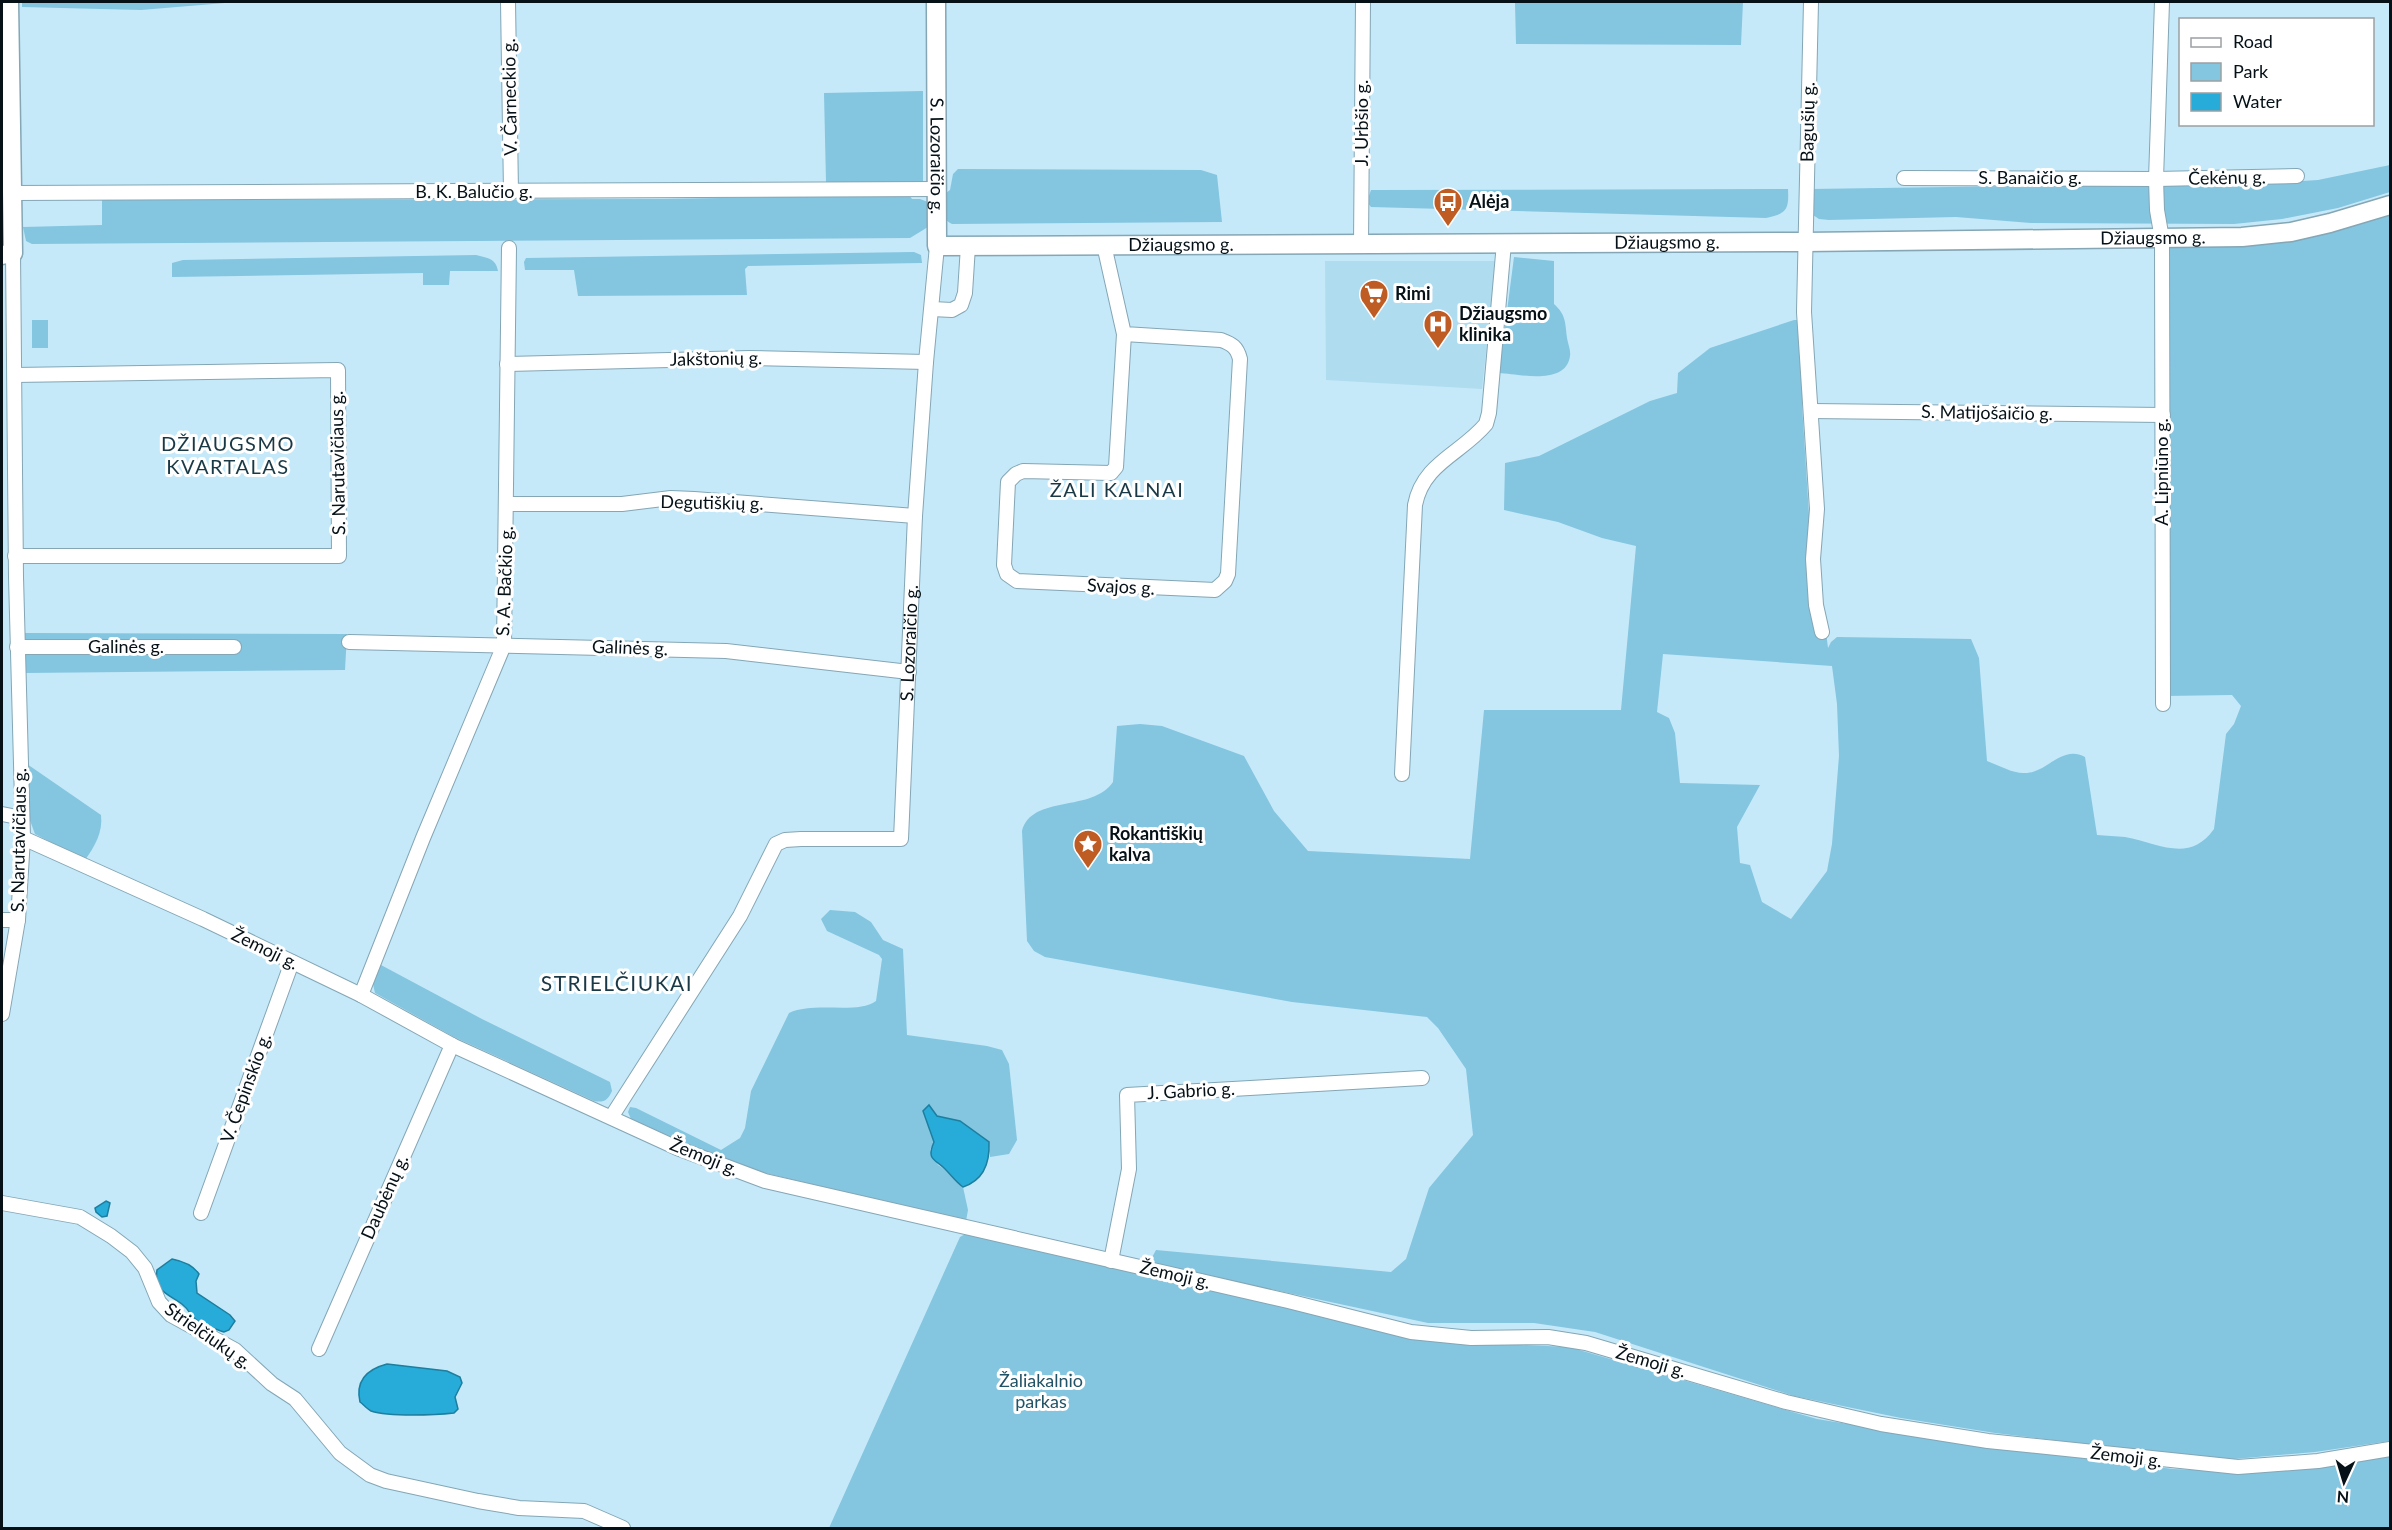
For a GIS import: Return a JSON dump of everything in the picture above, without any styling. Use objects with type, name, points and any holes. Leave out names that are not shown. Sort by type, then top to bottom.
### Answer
[{"type":"street","points":[[8,254],[12,193],[9,2]]},
{"type":"street","name":"V. Čarneckio g.","points":[[508,2],[512,192]]},
{"type":"street","name":"S. Lozoraičio g.","points":[[612,1116],[740,916],[776,844],[785,840],[801,839],[901,839],[915,516],[937,246],[936,2]]},
{"type":"street","name":"J. Urbšio g.","points":[[1361,244],[1363,2]]},
{"type":"street","name":"Bagušių g.","points":[[1811,2],[1804,312],[1817,509],[1813,559],[1816,605],[1822,632]]},
{"type":"street","points":[[2162,2],[2156,179],[2157,210],[2162,239]]},
{"type":"street","name":"Čekėnų g.","points":[[2156,179],[2297,177]]},
{"type":"street","name":"S. Banaičio g.","points":[[1904,178],[2156,179]]},
{"type":"street","name":"B. K. Balučio g.","points":[[12,193],[936,189]]},
{"type":"street","name":"Džiaugsmo g.","points":[[937,246],[1804,242],[2242,237],[2291,232],[2391,205]]},
{"type":"street","name":"A. Lipniūno g.","points":[[2162,239],[2163,704]]},
{"type":"street","points":[[1402,774],[1415,505],[1418,490],[1430,472],[1486,424],[1490,412],[1504,243]]},
{"type":"street","name":"Svajos g.","points":[[1104,245],[1124,334],[1116,467],[1111,473],[1023,471],[1011,478],[1008,483],[1004,565],[1007,574],[1017,581],[1215,590],[1225,581],[1227,574],[1238,352],[1234,345],[1221,340],[1124,334]]},
{"type":"street","points":[[932,309],[952,310],[961,305],[965,294],[969,246]]},
{"type":"street","name":"S. A. Bačkio g.","points":[[361,995],[423,838],[504,645],[509,248]]},
{"type":"street","name":"S. Narutavičiaus g.","points":[[2,1014],[18,920],[23,838],[15,556],[15,375],[8,351],[8,254]]},
{"type":"street","name":"Jakštonių g.","points":[[507,364],[750,358],[926,362]]},
{"type":"street","name":"S. Narutavičiaus g.","points":[[15,375],[338,370],[339,556],[15,556]]},
{"type":"street","name":"S. Matijošaičio g.","points":[[1811,411],[2163,415]]},
{"type":"street","name":"Degutiškių g.","points":[[507,504],[622,504],[671,498],[915,516]]},
{"type":"street","name":"Galinės g.","points":[[349,642],[726,651],[909,672]]},
{"type":"street","name":"Galinės g.","points":[[17,647],[234,647]]},
{"type":"street","points":[[2,814],[22,818]]},
{"type":"street","name":"Žemoji g.","points":[[23,838],[361,995],[452,1045],[612,1116],[677,1148],[765,1181],[1411,1332],[1471,1338],[1548,1337],[1586,1343],[1786,1402],[1881,1424],[1988,1441],[2238,1467],[2318,1461],[2391,1449]]},
{"type":"street","points":[[2,920],[18,920]]},
{"type":"street","name":"V. Čepinskio g.","points":[[201,1213],[292,962]]},
{"type":"street","name":"Daubėnų g.","points":[[319,1349],[452,1045]]},
{"type":"street","name":"J. Gabrio g.","points":[[1111,1261],[1129,1169],[1127,1095],[1422,1078]]},
{"type":"street","name":"Strielčiukų g.","points":[[2,1203],[80,1217],[111,1236],[132,1252],[145,1268],[159,1302],[171,1315],[235,1350],[272,1384],[295,1399],[340,1454],[370,1475],[386,1481],[519,1508],[584,1511],[623,1528]]},
{"type":"shaded area","points":[[1325,261],[1496,261],[1482,389],[1326,380]]},
{"type":"green space","points":[[22,2],[237,2],[141,10],[22,7]]},
{"type":"green space","points":[[1416,2],[1743,2],[1741,45],[1516,44],[1515,3]]},
{"type":"green space","points":[[923,91],[923,182],[826,182],[824,93]]},
{"type":"green space","points":[[2390,165],[2390,192],[2338,208],[2282,219],[2234,224],[2031,223],[1956,217],[1829,220],[1819,219],[1813,215],[1811,189],[2285,182],[2318,180]]},
{"type":"green space","points":[[958,169],[1201,170],[1217,175],[1222,222],[952,224],[944,216],[943,195],[950,190],[953,174]]},
{"type":"green space","points":[[1788,189],[1785,210],[1778,215],[1766,218],[1371,207],[1367,202],[1371,190]]},
{"type":"green space","points":[[909,195],[912,199],[928,202],[928,227],[910,238],[32,244],[26,241],[23,227],[102,225],[102,200],[661,199]]},
{"type":"green space","points":[[2390,212],[2390,1441],[2315,1452],[2234,1459],[2156,1453],[1995,1433],[1901,1418],[1794,1396],[1595,1332],[1534,1323],[1428,1323],[1149,1263],[1156,1250],[1391,1272],[1406,1259],[1429,1188],[1473,1135],[1466,1069],[1438,1028],[1427,1017],[1292,1002],[1045,957],[1034,951],[1027,941],[1022,831],[1028,820],[1037,812],[1091,798],[1103,791],[1113,782],[1117,726],[1140,724],[1162,726],[1244,756],[1274,811],[1308,851],[1470,859],[1484,710],[1621,710],[1636,546],[1602,538],[1558,522],[1504,510],[1505,463],[1539,456],[1650,401],[1677,393],[1678,373],[1710,348],[1800,320],[1803,344],[1802,405],[1810,531],[1821,532],[1820,584],[1828,648],[1837,637],[1971,639],[1979,658],[1987,761],[2023,773],[2039,770],[2068,754],[2085,757],[2097,835],[2125,837],[2173,848],[2194,846],[2204,840],[2214,829],[2226,734],[2234,724],[2241,706],[2232,695],[2165,696],[2167,247]],"holes":[[[1663,654],[1832,666],[1837,704],[1839,756],[1832,844],[1827,871],[1791,919],[1762,902],[1750,865],[1740,863],[1737,827],[1760,785],[1680,783],[1675,733],[1669,718],[1657,712]]]},
{"type":"green space","points":[[914,252],[921,255],[922,263],[748,266],[745,269],[747,295],[578,296],[574,270],[525,270],[524,262],[526,258]]},
{"type":"green space","points":[[476,255],[493,261],[498,271],[450,271],[449,285],[423,285],[423,273],[172,277],[172,263],[183,260]]},
{"type":"green space","points":[[1514,257],[1554,261],[1554,304],[1564,319],[1570,354],[1567,365],[1551,375],[1529,376],[1499,373]]},
{"type":"green space","points":[[32,320],[48,320],[48,348],[32,348]]},
{"type":"green space","points":[[23,633],[347,634],[345,670],[24,673]]},
{"type":"green space","points":[[27,764],[101,815],[98,839],[85,860],[35,834],[28,815]]},
{"type":"green space","points":[[830,910],[855,912],[871,922],[883,940],[903,949],[907,1035],[1002,1050],[1009,1064],[1017,1140],[1009,1154],[990,1157],[989,1142],[960,1121],[937,1116],[929,1130],[934,1142],[930,1150],[938,1165],[963,1187],[968,1210],[966,1221],[765,1173],[707,1153],[631,1119],[628,1112],[630,1107],[721,1150],[740,1138],[745,1128],[751,1091],[789,1013],[811,1008],[858,1007],[876,1001],[882,959],[879,955],[827,931],[821,919]]},
{"type":"green space","points":[[381,965],[482,1019],[610,1082],[612,1091],[607,1099],[600,1102],[594,1101],[454,1037],[375,993],[373,984]]},
{"type":"green space","name":"Žaliakalnio parkas","points":[[967,1233],[1426,1341],[1569,1347],[1817,1419],[1978,1445],[2173,1469],[2244,1472],[2390,1454],[2390,1528],[829,1528],[960,1237]]},
{"type":"water","points":[[929,1105],[937,1116],[960,1121],[989,1142],[987,1164],[981,1175],[970,1184],[963,1187],[931,1156],[934,1142],[923,1111]]},
{"type":"water","points":[[106,1201],[110,1203],[107,1216],[102,1217],[95,1208]]},
{"type":"water","points":[[172,1259],[187,1264],[197,1271],[199,1274],[196,1281],[197,1293],[230,1315],[235,1321],[229,1330],[224,1332],[200,1322],[180,1302],[161,1289],[158,1284],[157,1270]]},
{"type":"water","points":[[387,1364],[447,1371],[460,1377],[462,1383],[455,1397],[458,1409],[454,1413],[412,1415],[379,1413],[370,1410],[360,1402],[359,1387],[369,1372]]},
{"type":"place","name":"Alėja","points":[[1448,228]]},
{"type":"place","name":"Rimi","points":[[1374,320]]},
{"type":"place","name":"Džiaugsmo klinika","points":[[1438,350]]},
{"type":"place","name":"Rokantiškių kalva","points":[[1088,870]]},
{"type":"district","name":"DŽIAUGSMO KVARTALAS","points":[[228,456]]},
{"type":"district","name":"ŽALI KALNAI","points":[[1117,490]]},
{"type":"district","name":"STRIELČIUKAI","points":[[617,984]]}]
